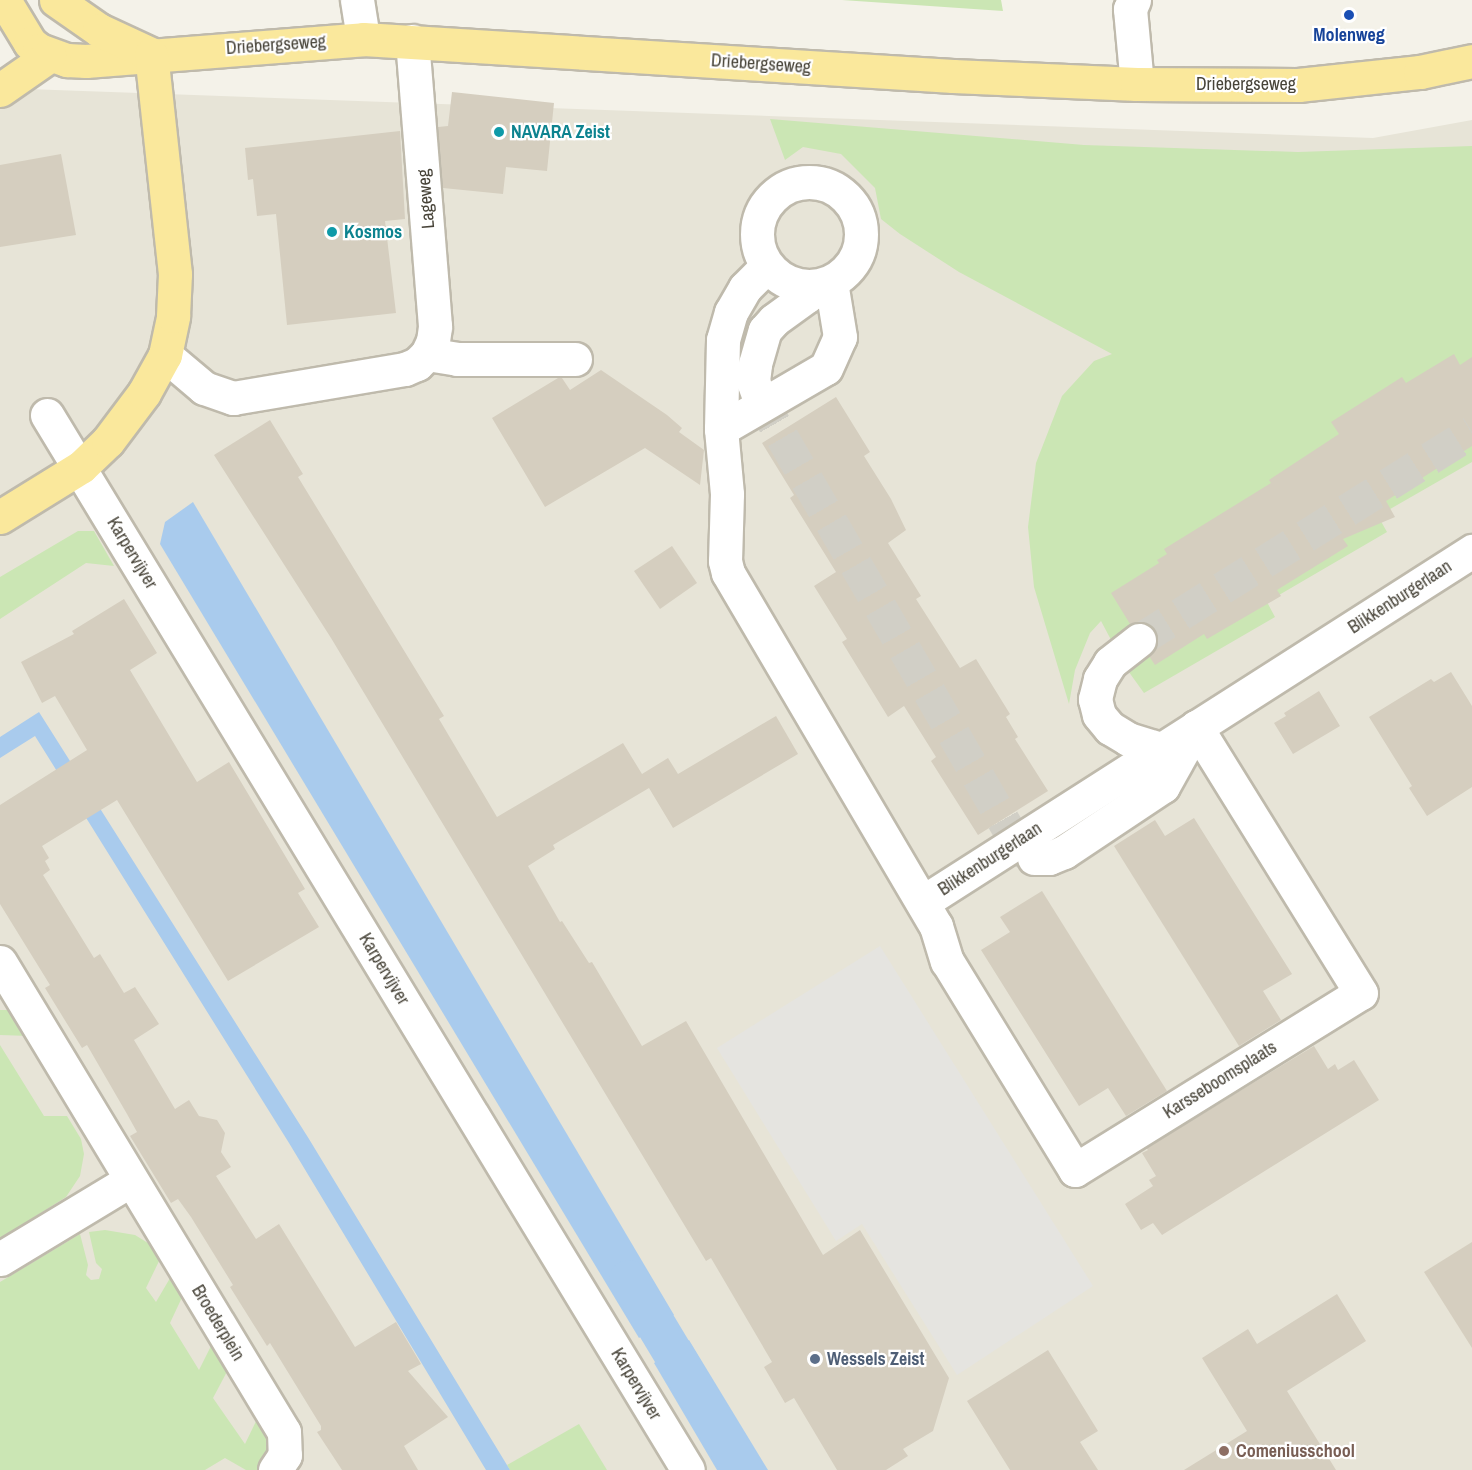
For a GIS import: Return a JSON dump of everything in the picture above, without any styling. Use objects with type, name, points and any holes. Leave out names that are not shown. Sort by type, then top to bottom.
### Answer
[{"type":"main road","points":[[0,90],[49,56],[30,43],[4,0]]},
{"type":"main road","points":[[0,517],[81,467],[115,431],[144,393],[165,355],[173,316],[176,274],[151,54],[99,30],[56,0]]},
{"type":"main road","name":"Driebergseweg","points":[[49,56],[86,61],[151,54],[363,39],[953,76],[1137,84],[1298,85],[1420,72],[1472,61]]},
{"type":"street","points":[[357,0],[363,39]]},
{"type":"street","points":[[1134,0],[1130,9],[1137,84]]},
{"type":"street","name":"Lageweg","points":[[412,41],[435,326],[433,341],[427,354]]},
{"type":"street","points":[[758,395],[753,381],[754,364],[765,330],[774,320],[822,284],[845,272],[856,258],[861,241],[861,224],[855,207],[844,194],[829,185],[813,181],[796,183],[780,190],[767,201],[759,216],[757,234],[759,250],[767,266],[780,278],[796,285],[822,284]]},
{"type":"street","name":"Blikkenburgerlaan","points":[[767,266],[746,288],[731,312],[723,340],[721,429],[727,495],[725,561],[728,573],[923,902],[1472,551]]},
{"type":"street","points":[[721,429],[826,368],[840,337],[822,284]]},
{"type":"street","points":[[165,355],[204,388],[233,398],[405,369],[417,364],[427,354],[457,359],[575,359]]},
{"type":"street","name":"Karpervijver","points":[[47,415],[81,467],[688,1470]]},
{"type":"street","points":[[1139,640],[1110,663],[1100,679],[1095,699],[1099,715],[1110,728],[1128,739],[1161,749]]},
{"type":"street","points":[[1034,858],[1048,858],[1064,852],[1163,786],[1196,727]]},
{"type":"street","name":"Karsseboomsplaats","points":[[923,902],[936,926],[947,961],[1075,1170],[1361,993],[1196,727]]},
{"type":"street","name":"Broederplein","points":[[0,962],[284,1432],[285,1455],[275,1470]]},
{"type":"street","points":[[0,1259],[131,1180]]},
{"type":"shaded area","points":[[0,88],[1373,138],[1472,120],[1472,1470],[0,1470]]},
{"type":"shaded area","points":[[880,946],[1093,1286],[957,1375],[862,1224],[836,1241],[717,1048]]},
{"type":"green space","points":[[842,0],[1001,0],[1003,11]]},
{"type":"green space","points":[[770,119],[1084,145],[1298,152],[1472,146],[1472,462],[1378,516],[1387,532],[1267,602],[1275,617],[1144,693],[1126,668],[1101,621],[1090,633],[1075,670],[1069,704],[1034,587],[1028,527],[1036,463],[1062,396],[1094,361],[1112,354],[959,272],[900,234],[881,219],[875,188],[841,154],[803,147],[785,160]]},
{"type":"green space","points":[[78,531],[94,531],[114,566],[86,563],[0,619],[0,577]]},
{"type":"green space","points":[[0,1010],[13,1010],[29,1036],[0,1035]]},
{"type":"green space","points":[[0,1045],[44,1116],[67,1116],[81,1139],[84,1154],[80,1176],[66,1197],[0,1239]]},
{"type":"green space","points":[[105,1230],[135,1235],[156,1248],[161,1257],[146,1288],[156,1302],[173,1273],[185,1291],[170,1323],[199,1370],[214,1340],[230,1366],[213,1398],[245,1444],[259,1415],[273,1447],[260,1470],[246,1470],[225,1458],[205,1470],[0,1470],[0,1282],[80,1234],[88,1265],[86,1275],[91,1280],[99,1279],[102,1269],[96,1263],[89,1232]]},
{"type":"green space","points":[[579,1424],[607,1470],[510,1470],[507,1465]]},
{"type":"water","points":[[193,502],[674,1315],[639,1338],[160,544],[165,522]]},
{"type":"water","points":[[39,712],[309,1139],[510,1470],[486,1470],[289,1143],[35,736],[0,758],[0,737]]},
{"type":"water","points":[[689,1340],[768,1470],[717,1470],[654,1363]]},
{"type":"building","name":"NAVARA Zeist","points":[[452,92],[554,103],[547,171],[506,167],[503,194],[443,188],[438,127],[448,126]]},
{"type":"building","name":"Kosmos","points":[[400,131],[405,219],[385,221],[396,313],[287,325],[276,214],[257,216],[253,179],[248,180],[245,148]]},
{"type":"building","points":[[61,154],[76,235],[0,247],[0,165]]},
{"type":"building","points":[[1454,354],[1460,365],[1472,357],[1472,446],[1386,501],[1395,517],[1343,539],[1348,546],[1277,590],[1281,596],[1207,639],[1204,634],[1155,665],[1149,656],[1157,646],[1154,629],[1145,622],[1130,624],[1111,593],[1159,563],[1157,560],[1167,554],[1164,549],[1271,483],[1269,480],[1339,434],[1331,422],[1402,377],[1406,383]]},
{"type":"building","points":[[601,370],[667,415],[682,428],[679,432],[704,450],[700,485],[645,448],[545,507],[492,418],[558,378],[562,378],[570,390]]},
{"type":"building","points":[[836,397],[870,452],[864,456],[891,499],[906,530],[888,543],[921,596],[916,599],[960,668],[976,659],[1010,714],[1006,717],[1018,737],[1015,739],[1048,791],[978,835],[931,761],[936,757],[904,706],[888,717],[842,642],[847,639],[814,586],[836,572],[790,498],[794,495],[762,443]]},
{"type":"building","points":[[270,420],[303,474],[298,477],[444,716],[439,719],[497,817],[623,743],[642,774],[668,758],[678,774],[776,716],[798,754],[673,828],[649,788],[553,845],[555,849],[528,866],[560,922],[562,921],[589,963],[592,962],[642,1046],[686,1021],[823,1255],[860,1230],[949,1378],[933,1431],[903,1449],[908,1456],[886,1470],[837,1470],[794,1398],[785,1403],[764,1367],[772,1362],[711,1258],[706,1261],[331,638],[214,455]]},
{"type":"building","points":[[672,546],[697,583],[660,609],[634,571]]},
{"type":"building","points":[[124,599],[157,653],[130,670],[197,782],[229,762],[305,889],[298,893],[319,927],[228,981],[117,800],[42,846],[49,858],[45,861],[50,870],[43,875],[94,958],[100,954],[124,993],[135,987],[159,1024],[134,1040],[175,1109],[189,1100],[199,1116],[217,1120],[225,1133],[221,1152],[231,1167],[216,1176],[256,1239],[279,1224],[355,1347],[396,1322],[421,1364],[408,1371],[448,1417],[404,1446],[418,1470],[342,1470],[317,1432],[321,1430],[321,1426],[270,1343],[267,1346],[230,1287],[233,1285],[191,1217],[178,1199],[171,1203],[130,1136],[137,1132],[127,1114],[87,1045],[82,1048],[45,988],[50,985],[0,904],[0,805],[87,750],[55,696],[42,703],[21,662],[74,634],[72,631]]},
{"type":"building","points":[[1451,672],[1472,706],[1472,787],[1427,816],[1409,788],[1412,786],[1369,717],[1431,679],[1434,682]]},
{"type":"building","points":[[1319,691],[1340,726],[1293,754],[1274,723],[1286,716],[1284,713]]},
{"type":"building","points":[[1194,818],[1292,974],[1263,991],[1281,1020],[1239,1046],[1114,846],[1155,820],[1165,836]]},
{"type":"building","points":[[1042,891],[1167,1091],[1126,1116],[1108,1088],[1079,1106],[981,950],[1010,932],[1000,917]]},
{"type":"building","points":[[1314,1046],[1328,1069],[1335,1064],[1338,1070],[1354,1060],[1379,1100],[1162,1235],[1153,1223],[1141,1230],[1125,1204],[1153,1186],[1149,1180],[1156,1176],[1142,1153],[1148,1150],[1146,1148]]},
{"type":"building","points":[[1472,1242],[1472,1348],[1424,1272]]},
{"type":"building","points":[[1337,1294],[1366,1341],[1287,1391],[1336,1470],[1184,1470],[1247,1431],[1202,1358],[1248,1329],[1257,1344]]},
{"type":"building","points":[[1048,1350],[1098,1431],[1080,1442],[1098,1470],[1010,1470],[967,1401]]},
{"type":"waterway","points":[[629,1280],[743,1470]]},
{"type":"tunnel","points":[[758,395],[1020,849],[1034,858]]},
{"type":"tunnel","points":[[1139,640],[1472,432]]},
{"type":"place","name":"Molenweg","points":[[1349,15]]},
{"type":"place","name":"NAVARA Zeist","points":[[499,132]]},
{"type":"place","name":"Kosmos","points":[[332,232]]},
{"type":"place","name":"Wessels Zeist","points":[[815,1359]]},
{"type":"place","name":"Comeniusschool","points":[[1224,1451]]}]
